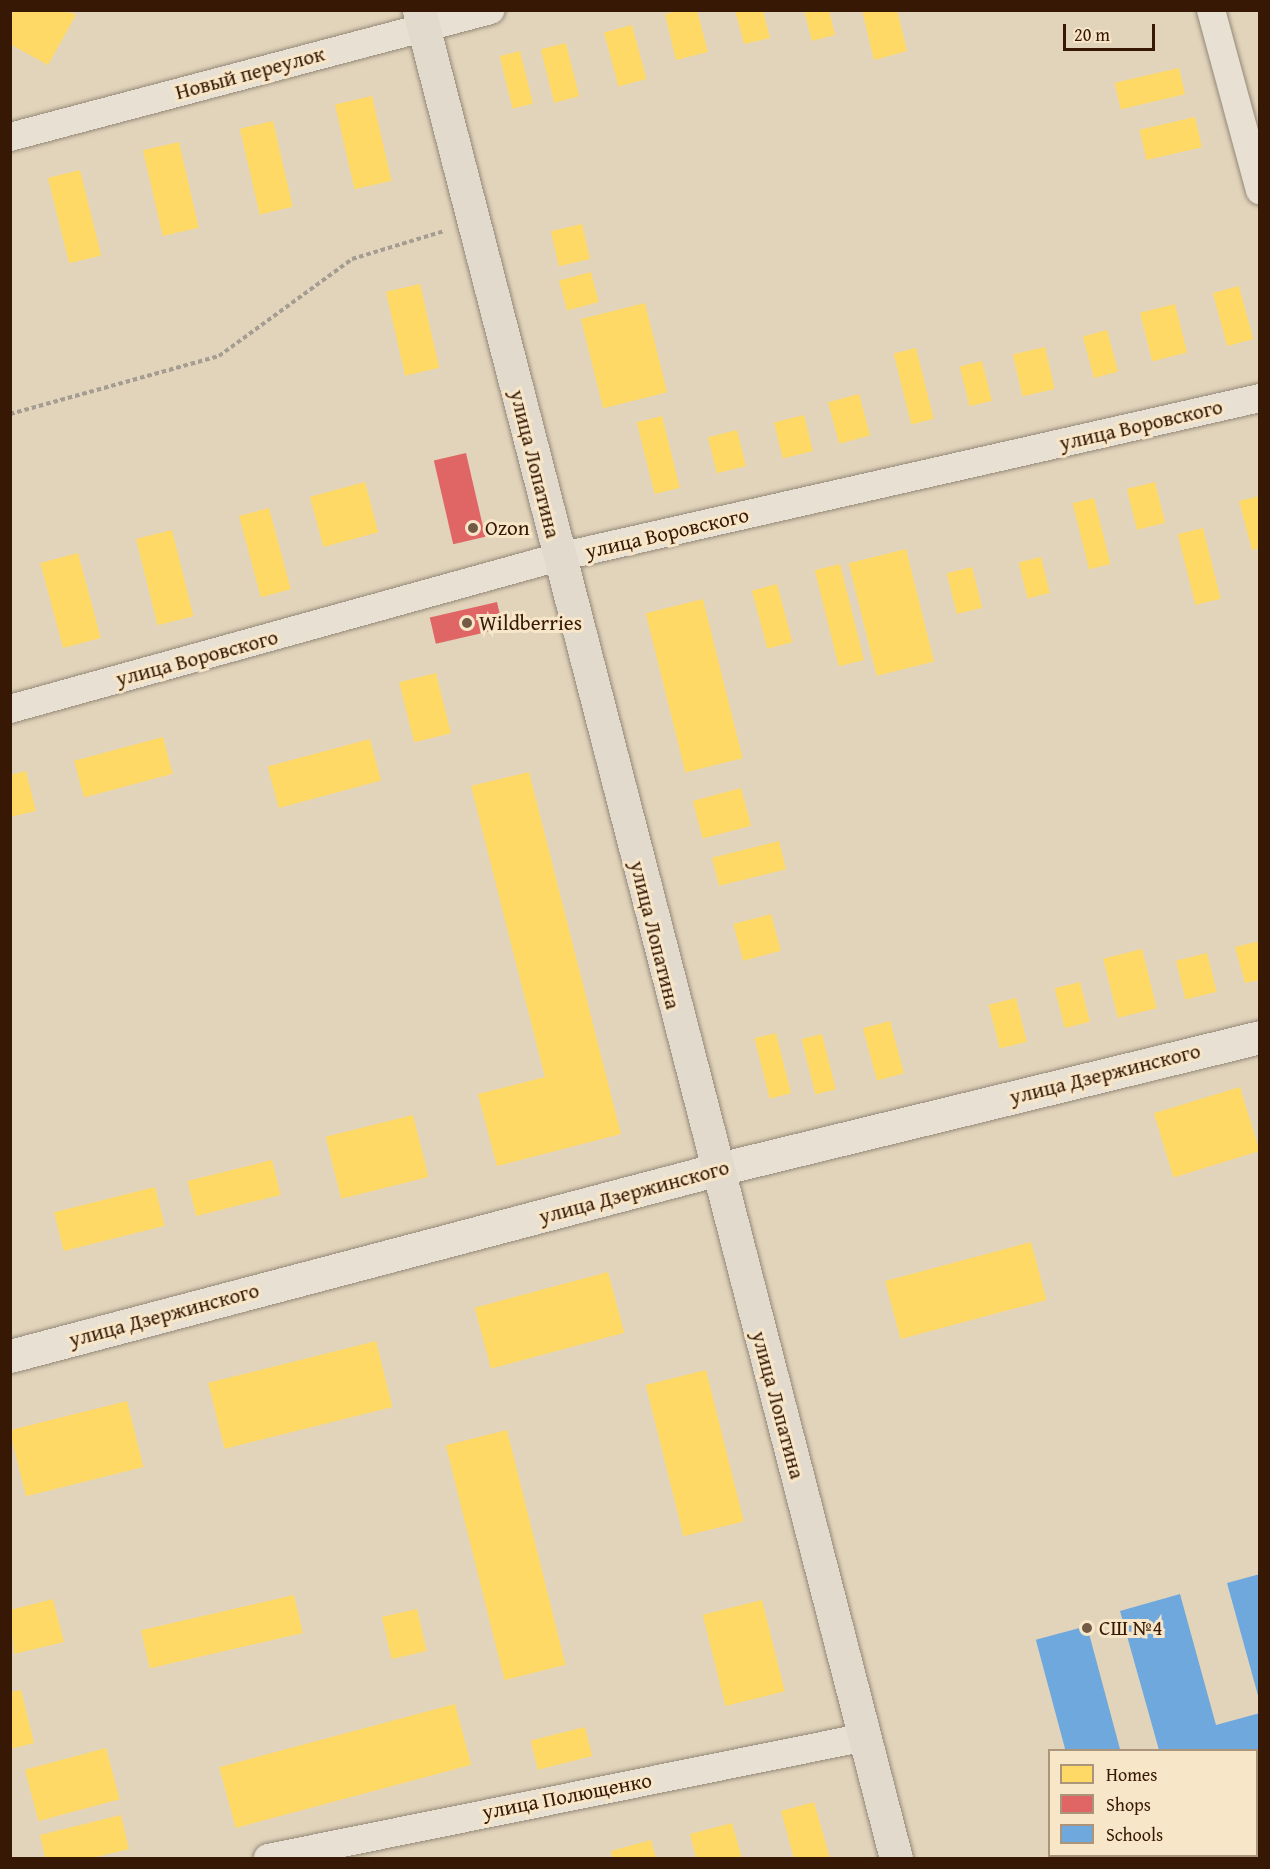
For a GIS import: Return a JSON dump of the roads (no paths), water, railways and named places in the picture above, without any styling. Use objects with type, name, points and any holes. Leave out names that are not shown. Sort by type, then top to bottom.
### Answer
[{"type":"main road","name":"улица Лопатина","points":[[421,18],[716,1170],[896,1858]]},
{"type":"street","name":"Новый переулок","points":[[10,137],[421,18],[490,10]]},
{"type":"street","points":[[1211,10],[1260,190]]},
{"type":"street","name":"улица Воровского","points":[[10,709],[559,557],[1260,398]]},
{"type":"street","name":"улица Дзержинского","points":[[10,1356],[716,1170],[1260,1037]]},
{"type":"street","name":"улица Полющенко","points":[[268,1858],[315,1853],[866,1737]]},
{"type":"place","name":"Ozon","points":[[473,528]]},
{"type":"place","name":"Wildberries","points":[[467,623]]},
{"type":"place","name":"СШ №4","points":[[1087,1628]]}]
